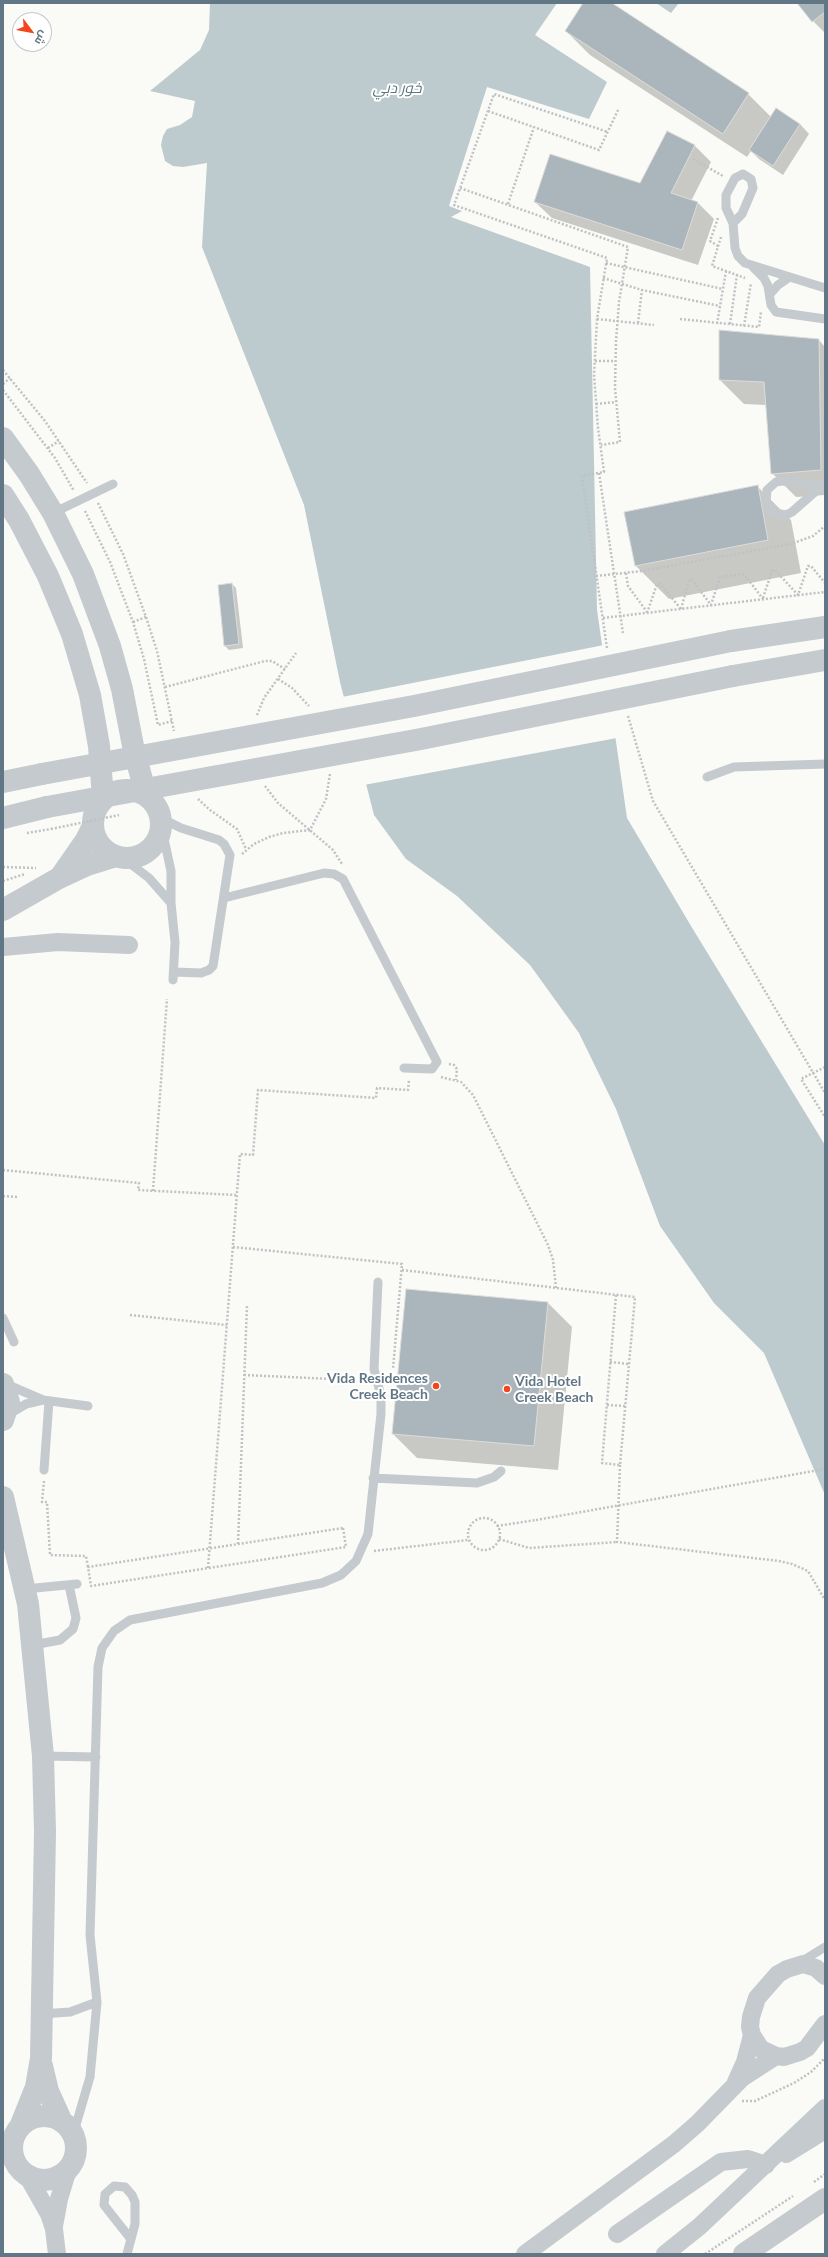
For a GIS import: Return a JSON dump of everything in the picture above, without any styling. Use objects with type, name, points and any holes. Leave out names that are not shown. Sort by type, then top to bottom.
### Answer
[{"type":"street","points":[[3,438],[29,474],[53,513],[83,574],[110,646],[122,689],[135,757],[146,794]]},
{"type":"street","points":[[3,495],[25,531],[48,576],[72,634],[90,695],[99,746],[103,798]]},
{"type":"street","points":[[802,631],[825,613]]},
{"type":"street","points":[[3,782],[414,706],[731,640],[825,627]]},
{"type":"street","points":[[3,818],[47,808],[421,739],[733,676],[819,663]]},
{"type":"street","points":[[3,910],[59,878],[94,863],[119,857],[134,857],[149,849],[159,836],[161,821],[156,804],[146,794],[132,789],[116,791],[103,798],[93,816],[92,826],[82,846],[59,878]]},
{"type":"street","points":[[92,826],[100,845],[119,857]]},
{"type":"street","points":[[3,947],[58,942],[130,945]]},
{"type":"street","points":[[3,1383],[9,1402],[4,1419]]},
{"type":"street","points":[[3,1497],[25,1589],[33,1645],[43,1756],[45,1831],[41,2058],[36,2087],[12,2144],[12,2153],[15,2162],[27,2175],[43,2201],[54,2229],[57,2254]]},
{"type":"street","points":[[731,2090],[745,2062],[752,2035],[751,2017],[760,1993],[778,1974],[796,1965],[810,1965],[825,1976]]},
{"type":"street","points":[[752,2035],[761,2049],[776,2056],[788,2056],[800,2052],[815,2040],[825,2024]]},
{"type":"street","points":[[525,2254],[674,2144],[753,2070],[776,2056]]},
{"type":"street","points":[[41,2058],[48,2091],[68,2128],[75,2153],[68,2169],[59,2198],[54,2229]]},
{"type":"street","points":[[665,2254],[700,2226],[825,2108]]},
{"type":"street","points":[[20,2127],[27,2121],[40,2117],[54,2118],[68,2128]]},
{"type":"street","points":[[617,2234],[721,2162],[748,2159],[766,2165],[825,2130]]},
{"type":"street","points":[[27,2175],[44,2180],[53,2179],[68,2169]]},
{"type":"street","points":[[744,2254],[818,2191]]},
{"type":"lane","points":[[733,223],[742,214],[753,183],[748,175],[739,175],[732,182],[725,202],[728,214],[733,223],[738,256],[752,266],[764,278],[770,294],[771,305],[780,314],[825,319]]},
{"type":"lane","points":[[752,266],[825,288]]},
{"type":"lane","points":[[770,294],[778,285],[788,278]]},
{"type":"lane","points":[[782,480],[823,484],[792,512],[786,515],[774,513],[766,502],[767,490],[776,482],[782,480]]},
{"type":"lane","points":[[53,513],[113,484]]},
{"type":"lane","points":[[707,777],[734,767],[825,764]]},
{"type":"lane","points":[[161,821],[219,840],[224,844],[230,855],[228,872],[213,966],[201,974],[173,976],[175,935],[170,903],[171,871],[161,821]]},
{"type":"lane","points":[[119,857],[149,878],[170,903]]},
{"type":"lane","points":[[224,898],[324,873],[334,874],[342,879],[437,1062],[432,1069],[404,1068]]},
{"type":"lane","points":[[68,2128],[90,2077],[96,2002],[90,1935],[99,1657],[108,1639],[122,1625],[140,1617],[322,1584],[341,1575],[361,1553],[368,1534],[382,1405],[374,1369],[378,1282]]},
{"type":"lane","points":[[3,1318],[14,1342]]},
{"type":"lane","points":[[3,1383],[46,1401],[88,1406]]},
{"type":"lane","points":[[4,1419],[19,1408],[46,1401]]},
{"type":"lane","points":[[44,1470],[46,1401]]},
{"type":"lane","points":[[373,1478],[477,1483],[494,1477],[501,1471]]},
{"type":"lane","points":[[25,1589],[73,1584],[76,1618],[73,1628],[60,1640],[33,1645]]},
{"type":"lane","points":[[43,1756],[96,1757]]},
{"type":"lane","points":[[796,1965],[825,1947]]},
{"type":"lane","points":[[41,2014],[70,2012],[96,2002]]},
{"type":"lane","points":[[127,2254],[130,2238],[135,2224],[135,2202],[132,2195],[125,2187],[114,2186],[105,2194],[104,2205],[130,2238]]},
{"type":"path","points":[[608,132],[494,94],[454,206],[607,258],[597,319],[595,361],[596,404],[604,472],[582,476],[609,655]]},
{"type":"path","points":[[488,110],[599,150],[619,108]]},
{"type":"path","points":[[508,204],[534,127]]},
{"type":"path","points":[[693,159],[732,182]]},
{"type":"path","points":[[460,188],[628,247],[621,284],[615,361],[616,402],[620,442],[601,445]]},
{"type":"path","points":[[728,214],[712,266],[757,283]]},
{"type":"path","points":[[606,262],[624,268],[723,289]]},
{"type":"path","points":[[717,324],[726,271]]},
{"type":"path","points":[[730,325],[738,275]]},
{"type":"path","points":[[603,278],[642,290],[720,306]]},
{"type":"path","points":[[744,326],[751,280]]},
{"type":"path","points":[[638,324],[642,290]]},
{"type":"path","points":[[680,319],[717,324],[759,327],[761,306]]},
{"type":"path","points":[[597,319],[654,326]]},
{"type":"path","points":[[595,361],[615,361]]},
{"type":"path","points":[[3,370],[60,441],[93,493],[123,554],[146,617],[165,687],[175,736]]},
{"type":"path","points":[[3,384],[10,378]]},
{"type":"path","points":[[3,390],[48,448],[79,500],[110,562],[133,622],[144,659],[158,725],[172,721]]},
{"type":"path","points":[[596,404],[616,402]]},
{"type":"path","points":[[48,448],[60,441]]},
{"type":"path","points":[[599,473],[622,633]]},
{"type":"path","points":[[596,576],[626,573],[791,544],[813,536],[825,526]]},
{"type":"path","points":[[798,595],[808,566],[811,566],[825,583]]},
{"type":"path","points":[[763,599],[772,571],[775,570],[798,595]]},
{"type":"path","points":[[626,573],[628,586],[647,613]]},
{"type":"path","points":[[711,605],[720,577],[744,574],[763,599]]},
{"type":"path","points":[[681,609],[689,580],[692,580],[711,605]]},
{"type":"path","points":[[647,613],[657,584],[660,584],[681,609]]},
{"type":"path","points":[[603,618],[825,592]]},
{"type":"path","points":[[133,622],[146,617]]},
{"type":"path","points":[[165,687],[265,661],[272,661],[285,669]]},
{"type":"path","points":[[626,712],[653,801],[825,1093]]},
{"type":"path","points":[[197,797],[210,810],[237,829],[246,848]]},
{"type":"path","points":[[228,872],[246,848],[283,833],[310,830]]},
{"type":"path","points":[[3,867],[37,868]]},
{"type":"path","points":[[153,1191],[167,1000]]},
{"type":"path","points":[[437,1062],[456,1066],[456,1080]]},
{"type":"path","points":[[825,1067],[801,1079],[825,1118]]},
{"type":"path","points":[[437,1077],[456,1080],[466,1085],[473,1095],[548,1245],[554,1260],[556,1288]]},
{"type":"path","points":[[208,1568],[240,1154],[253,1155],[258,1090],[376,1098],[377,1088],[408,1090]]},
{"type":"path","points":[[3,1170],[139,1183],[138,1190],[236,1195]]},
{"type":"path","points":[[3,1196],[17,1197]]},
{"type":"path","points":[[233,1246],[402,1264],[392,1370]]},
{"type":"path","points":[[402,1270],[634,1297],[620,1464],[618,1542]]},
{"type":"path","points":[[616,1295],[602,1463],[620,1464]]},
{"type":"path","points":[[238,1544],[247,1305]]},
{"type":"path","points":[[130,1315],[227,1325]]},
{"type":"path","points":[[610,1362],[629,1364]]},
{"type":"path","points":[[244,1375],[354,1380]]},
{"type":"path","points":[[607,1405],[625,1406]]},
{"type":"path","points":[[497,1526],[825,1469]]},
{"type":"path","points":[[44,1470],[42,1502],[47,1502],[50,1554],[86,1556],[91,1586],[346,1547],[343,1528],[88,1567]]},
{"type":"path","points":[[480,1519],[493,1521],[497,1526],[499,1539],[490,1549],[484,1550],[472,1545],[468,1540],[470,1527],[480,1519]]},
{"type":"path","points":[[499,1539],[529,1548],[618,1542],[778,1560],[808,1571],[825,1600]]},
{"type":"path","points":[[361,1553],[468,1540]]},
{"type":"path","points":[[731,2090],[740,2101],[755,2100],[803,2078],[825,2058]]},
{"type":"path","points":[[818,2191],[825,2174]]},
{"type":"path","points":[[705,2254],[798,2192]]},
{"type":"water","name":"خور دبي","points":[[210,3],[557,3],[535,35],[607,82],[589,119],[487,87],[449,206],[462,211],[451,217],[590,267],[597,610],[627,818],[825,1145],[825,1495],[764,1353],[714,1303],[660,1226],[616,1109],[579,1033],[530,965],[457,896],[406,859],[374,815],[340,682],[304,505],[202,247],[207,163],[183,167],[173,166],[165,161],[161,145],[163,136],[167,129],[180,125],[192,117],[195,101],[150,91],[200,50],[209,30]]},
{"type":"water","points":[[656,3],[679,3],[671,13]]},
{"type":"pier","points":[[604,645],[617,738],[364,785],[342,697]]},
{"type":"building","points":[[583,3],[612,3],[749,93],[723,134],[565,31]]},
{"type":"building","points":[[797,3],[825,3],[825,12],[812,22]]},
{"type":"building","points":[[776,108],[800,124],[773,166],[749,150]]},
{"type":"building","points":[[667,131],[695,145],[671,193],[698,202],[682,250],[534,202],[550,154],[640,183]]},
{"type":"building","points":[[719,330],[819,339],[821,470],[771,474],[764,382],[719,380]]},
{"type":"building","points":[[758,485],[768,540],[635,566],[624,512]]},
{"type":"building","points":[[232,583],[239,644],[224,646],[218,585]]},
{"type":"building","name":"Vida Hotel Creek Beach","points":[[406,1289],[548,1302],[534,1446],[392,1434]]},
{"type":"place","name":"Vida Residences Creek Beach","points":[[436,1386]]},
{"type":"place","name":"Vida Hotel Creek Beach","points":[[507,1389]]}]
